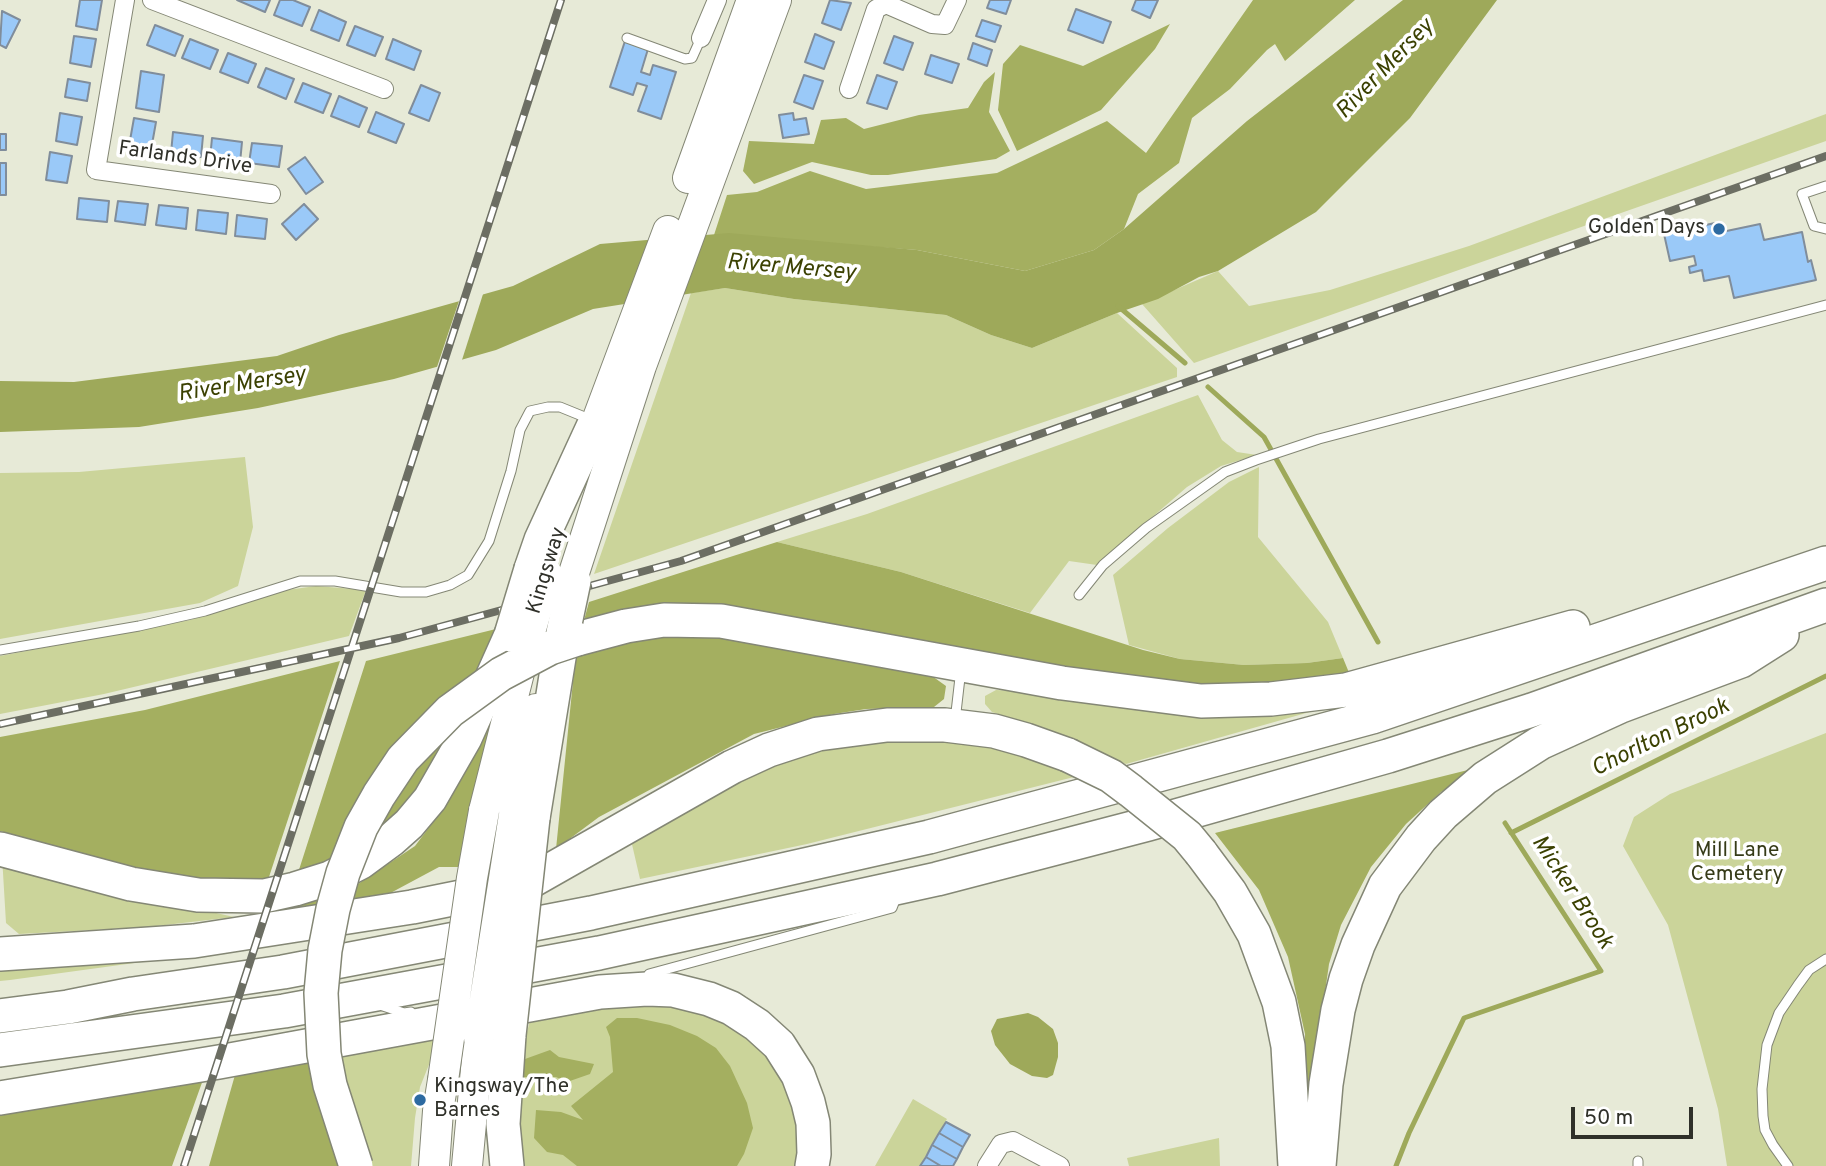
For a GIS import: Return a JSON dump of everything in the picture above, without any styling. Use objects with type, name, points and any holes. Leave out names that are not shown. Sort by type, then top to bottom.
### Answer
[{"type":"highway","name":"Kingsway","points":[[697,181],[752,0]]},
{"type":"highway","name":"Kingsway","points":[[560,573],[630,362],[697,181],[776,0]]},
{"type":"highway","name":"Kingsway","points":[[594,424],[630,362]]},
{"type":"highway","points":[[467,1166],[498,1043],[540,633],[560,573],[541,540],[594,424]]},
{"type":"highway","points":[[356,1166],[330,1085],[323,1045],[321,993],[324,950],[343,873],[368,812],[416,744],[450,711],[501,674],[550,648],[619,627],[664,620],[721,621],[1062,683],[1201,701],[1271,699],[1346,690],[1698,590],[1824,564]]},
{"type":"highway","points":[[0,1016],[284,972],[578,915],[929,837],[1372,717],[1824,564]]},
{"type":"highway","points":[[0,849],[131,884],[198,895],[264,896],[295,890],[330,878],[361,862],[391,840],[430,799],[465,738],[497,668],[540,633],[560,573]]},
{"type":"highway","points":[[0,1049],[127,1034],[284,1010],[599,953],[900,887],[1148,824],[1388,756],[1826,607]]},
{"type":"highway","points":[[1320,1166],[1326,1084],[1346,979],[1357,945],[1385,886],[1421,838],[1443,814],[1485,778],[1539,743],[1621,706],[1741,661],[1826,607]]},
{"type":"highway","name":"Kingsway","points":[[434,1166],[438,1111],[471,877],[484,811],[540,633]]},
{"type":"highway","points":[[0,949],[194,941],[412,907],[526,884],[704,781],[782,745],[818,734],[887,725],[954,726],[994,731],[1068,755],[1111,776],[1187,836],[1230,892],[1264,957],[1285,1020],[1295,1166]]},
{"type":"highway","points":[[0,1000],[65,990],[133,994]]},
{"type":"highway","points":[[0,1098],[219,1062],[600,992],[673,990],[731,1008],[757,1025],[779,1045],[798,1074],[808,1102],[813,1123],[814,1154],[811,1166]]},
{"type":"highway","points":[[0,1062],[127,1034]]},
{"type":"highway","points":[[498,1043],[507,1166]]},
{"type":"street","name":"Farlands Drive","points":[[125,0],[96,170],[271,194]]},
{"type":"street","points":[[152,0],[384,89]]},
{"type":"street","points":[[701,38],[716,0]]},
{"type":"street","points":[[849,89],[876,9],[886,4],[932,24],[945,25],[957,0]]},
{"type":"street","points":[[987,1166],[1001,1144],[1013,1141],[1060,1166]]},
{"type":"lane","points":[[627,38],[685,59],[692,58],[701,38]]},
{"type":"lane","points":[[1826,186],[1802,194],[1814,226],[1826,229]]},
{"type":"lane","points":[[1079,595],[1104,565],[1146,528],[1224,472],[1319,439],[1826,305]]},
{"type":"lane","points":[[0,650],[139,626],[205,611],[300,581],[335,581],[401,592],[426,592],[450,585],[468,575],[489,541],[511,471],[520,430],[530,411],[560,407],[594,424]]},
{"type":"lane","points":[[954,726],[962,664]]},
{"type":"lane","points":[[636,976],[664,972],[892,908],[900,887]]},
{"type":"lane","points":[[1788,1166],[1773,1145],[1764,1123],[1762,1089],[1767,1045],[1779,1013],[1798,985],[1809,970],[1826,959]]},
{"type":"lane","points":[[568,987],[609,981]]},
{"type":"lane","points":[[473,1002],[527,993]]},
{"type":"lane","points":[[355,997],[404,1013],[418,1011]]},
{"type":"lane","points":[[445,1006],[459,1004]]},
{"type":"green space","points":[[1826,114],[1826,141],[1194,363],[1142,304],[1218,271],[1249,306],[1330,290],[1469,246]]},
{"type":"green space","points":[[725,288],[794,299],[946,315],[991,335],[1032,348],[1117,313],[1177,368],[1177,377],[594,574],[691,293]]},
{"type":"green space","points":[[1198,395],[1222,440],[1237,452],[1257,455],[1221,466],[1187,487],[1097,565],[1069,561],[1030,613],[901,572],[777,542],[867,514]]},
{"type":"green space","points":[[245,457],[253,527],[238,586],[200,603],[0,639],[0,473],[79,472]]},
{"type":"green space","points":[[1259,467],[1258,537],[1328,622],[1343,658],[1307,663],[1244,665],[1180,659],[1129,645],[1113,575],[1168,528],[1229,482]]},
{"type":"green space","points":[[316,586],[366,590],[349,636],[104,694],[0,714],[0,656],[190,620],[287,590]]},
{"type":"green space","points":[[996,690],[1345,702],[1126,764],[1073,739],[992,712],[985,704],[985,696]]},
{"type":"green space","name":"Mill Lane Cemetery","points":[[1826,733],[1826,1166],[1727,1166],[1718,1109],[1668,925],[1623,846],[1634,817],[1670,794]]},
{"type":"green space","points":[[850,739],[991,741],[1082,775],[807,844],[640,879],[631,840],[765,764]]},
{"type":"green space","points":[[2,856],[154,899],[234,917],[148,927],[19,934],[6,923]]},
{"type":"green space","points":[[193,955],[10,980],[0,981],[0,961]]},
{"type":"green space","points":[[673,1002],[737,1025],[787,1072],[802,1119],[802,1166],[522,1166],[519,1157],[519,1061],[530,1021],[587,1008]]},
{"type":"green space","points":[[438,1030],[434,1052],[420,1087],[411,1166],[370,1166],[343,1071],[340,1047]]},
{"type":"green space","points":[[913,1099],[947,1119],[920,1166],[875,1166]]},
{"type":"green space","points":[[1219,1138],[1220,1166],[1129,1166],[1127,1158]]},
{"type":"shaded area","points":[[1253,0],[1355,0],[1285,61],[1275,44],[1230,89],[1192,118],[1179,163],[1138,194],[1124,229],[1094,250],[1025,271],[917,250],[714,235],[727,195],[757,192],[810,171],[866,189],[997,173],[1107,121],[1146,153]]},
{"type":"shaded area","points":[[1170,24],[1155,49],[1101,110],[1017,151],[998,110],[1003,64],[1020,45],[1083,66]]},
{"type":"shaded area","points":[[995,72],[989,112],[1010,151],[996,159],[888,175],[871,175],[812,162],[754,184],[743,171],[749,141],[814,144],[821,120],[846,118],[864,129],[919,115],[968,108],[984,82]]},
{"type":"shaded area","points":[[777,542],[901,572],[1143,650],[1180,659],[1244,665],[1307,663],[1343,658],[1350,675],[1323,681],[1191,688],[988,658],[583,624],[589,602]]},
{"type":"shaded area","points":[[496,629],[478,673],[335,859],[297,876],[366,661]]},
{"type":"shaded area","points":[[701,634],[925,671],[946,686],[944,699],[934,707],[866,709],[754,734],[599,817],[556,849],[576,652],[640,636]]},
{"type":"shaded area","points":[[340,661],[268,880],[229,883],[169,875],[0,831],[0,737],[145,710]]},
{"type":"shaded area","points":[[492,699],[490,738],[461,867],[439,867],[383,897],[285,913],[286,909],[355,886],[415,846],[445,806],[461,776]]},
{"type":"shaded area","points":[[455,723],[406,809],[369,842],[402,784]]},
{"type":"shaded area","points":[[1484,766],[1441,792],[1406,824],[1371,867],[1341,925],[1329,964],[1314,1071],[1305,1108],[1305,1034],[1288,957],[1259,890],[1215,833]]},
{"type":"shaded area","points":[[617,1018],[637,1018],[670,1025],[697,1036],[716,1048],[730,1066],[747,1103],[753,1128],[737,1166],[577,1166],[563,1155],[547,1152],[534,1138],[536,1110],[561,1112],[583,1120],[571,1106],[613,1072],[610,1037],[606,1027]]},
{"type":"shaded area","points":[[550,1050],[559,1057],[594,1064],[590,1074],[567,1082],[556,1077],[521,1077],[525,1059]]},
{"type":"shaded area","points":[[308,1056],[346,1166],[209,1166],[237,1068]]},
{"type":"shaded area","points":[[204,1077],[172,1166],[0,1166],[0,1108]]},
{"type":"water","name":"River Mersey","points":[[1403,0],[1497,0],[1410,118],[1316,212],[1218,271],[1199,277],[1158,299],[1032,348],[991,335],[946,315],[794,299],[725,288],[593,309],[496,350],[394,379],[258,408],[139,427],[0,432],[0,381],[74,382],[277,356],[339,335],[513,286],[600,244],[729,233],[917,250],[1025,271],[1094,250],[1124,229],[1247,121]]},
{"type":"water","points":[[1028,1013],[1053,1029],[1058,1043],[1058,1057],[1053,1075],[1047,1078],[1032,1076],[1010,1064],[995,1045],[991,1031],[997,1019]]},
{"type":"pier","points":[[484,291],[461,363],[436,370],[460,298]]},
{"type":"building","points":[[80,0],[102,0],[97,30],[76,26]]},
{"type":"building","points":[[237,0],[270,0],[265,12]]},
{"type":"building","points":[[280,0],[293,0],[310,7],[302,26],[274,15]]},
{"type":"building","points":[[830,0],[851,3],[841,30],[822,23]]},
{"type":"building","points":[[990,0],[1011,0],[1006,14],[987,8]]},
{"type":"building","points":[[1136,0],[1158,0],[1150,18],[1132,10]]},
{"type":"building","points":[[1076,9],[1111,22],[1103,43],[1068,30]]},
{"type":"building","points":[[319,10],[346,22],[339,41],[311,30]]},
{"type":"building","points":[[2,11],[20,20],[6,48],[0,45]]},
{"type":"building","points":[[982,20],[1001,26],[995,42],[976,36]]},
{"type":"building","points":[[155,25],[183,36],[175,56],[147,45]]},
{"type":"building","points":[[355,26],[383,37],[375,56],[347,45]]},
{"type":"building","points":[[815,34],[834,42],[824,69],[805,62]]},
{"type":"building","points":[[74,36],[96,39],[91,67],[70,63]]},
{"type":"building","points":[[894,36],[913,43],[903,70],[884,63]]},
{"type":"building","points":[[190,39],[218,50],[210,69],[182,58]]},
{"type":"building","points":[[393,39],[421,51],[414,70],[386,59]]},
{"type":"building","points":[[625,41],[648,49],[641,72],[650,75],[653,65],[676,72],[661,119],[638,111],[647,86],[637,83],[633,95],[610,87]]},
{"type":"building","points":[[973,43],[992,50],[987,66],[968,59]]},
{"type":"building","points":[[228,53],[256,64],[248,83],[220,72]]},
{"type":"building","points":[[931,55],[959,64],[952,83],[925,74]]},
{"type":"building","points":[[266,68],[294,79],[286,99],[258,87]]},
{"type":"building","points":[[141,71],[164,75],[159,112],[136,108]]},
{"type":"building","points":[[804,75],[823,81],[813,109],[794,102]]},
{"type":"building","points":[[877,75],[897,82],[887,109],[867,103]]},
{"type":"building","points":[[68,79],[90,83],[87,101],[65,97]]},
{"type":"building","points":[[303,83],[331,94],[323,113],[295,102]]},
{"type":"building","points":[[421,85],[440,93],[429,121],[409,113]]},
{"type":"building","points":[[339,96],[367,108],[359,127],[331,116]]},
{"type":"building","points":[[376,112],[404,124],[396,143],[368,132]]},
{"type":"building","points":[[60,113],[82,117],[77,145],[56,141]]},
{"type":"building","points":[[793,113],[794,120],[806,118],[809,134],[783,138],[779,115]]},
{"type":"building","points":[[134,118],[156,122],[151,150],[129,146]]},
{"type":"building","points":[[173,132],[203,136],[201,157],[171,153]]},
{"type":"building","points":[[0,134],[6,134],[6,150],[0,150]]},
{"type":"building","points":[[212,138],[242,142],[240,163],[210,159]]},
{"type":"building","points":[[252,143],[282,146],[279,167],[249,163]]},
{"type":"building","points":[[50,152],[72,156],[67,183],[46,180]]},
{"type":"building","points":[[305,157],[323,182],[306,194],[288,169]]},
{"type":"building","points":[[0,163],[6,163],[6,195],[0,195]]},
{"type":"building","points":[[79,198],[109,201],[107,222],[77,219]]},
{"type":"building","points":[[118,201],[148,204],[145,225],[115,221]]},
{"type":"building","points":[[304,204],[318,219],[296,240],[282,224]]},
{"type":"building","points":[[159,205],[188,208],[186,229],[156,225]]},
{"type":"building","points":[[198,210],[228,213],[226,234],[196,230]]},
{"type":"building","points":[[237,215],[267,219],[265,239],[235,236]]},
{"type":"building","points":[[1715,223],[1717,233],[1760,224],[1764,240],[1802,232],[1808,262],[1811,260],[1816,280],[1734,298],[1729,276],[1704,281],[1702,270],[1690,273],[1689,267],[1696,265],[1694,256],[1670,261],[1664,234]]},
{"type":"building","points":[[946,1122],[970,1135],[963,1147],[939,1133]]},
{"type":"building","points":[[939,1133],[963,1147],[957,1159],[932,1145]]},
{"type":"building","points":[[932,1145],[957,1159],[953,1166],[941,1166],[926,1157]]},
{"type":"building","points":[[926,1157],[941,1166],[920,1166]]},
{"type":"waterway","name":"Micker Brook","points":[[1118,306],[1185,363]]},
{"type":"waterway","name":"Micker Brook","points":[[1208,387],[1264,437],[1378,642]]},
{"type":"waterway","name":"Chorlton Brook","points":[[1511,833],[1826,676]]},
{"type":"waterway","name":"Micker Brook","points":[[1396,1166],[1464,1018],[1601,971],[1505,823]]},
{"type":"railway","points":[[184,1166],[561,0]]},
{"type":"railway","points":[[0,724],[399,638],[681,561],[1826,156]]},
{"type":"place","name":"Golden Days","points":[[1719,229]]},
{"type":"place","name":"Kingsway/The Barnes","points":[[420,1100]]}]
